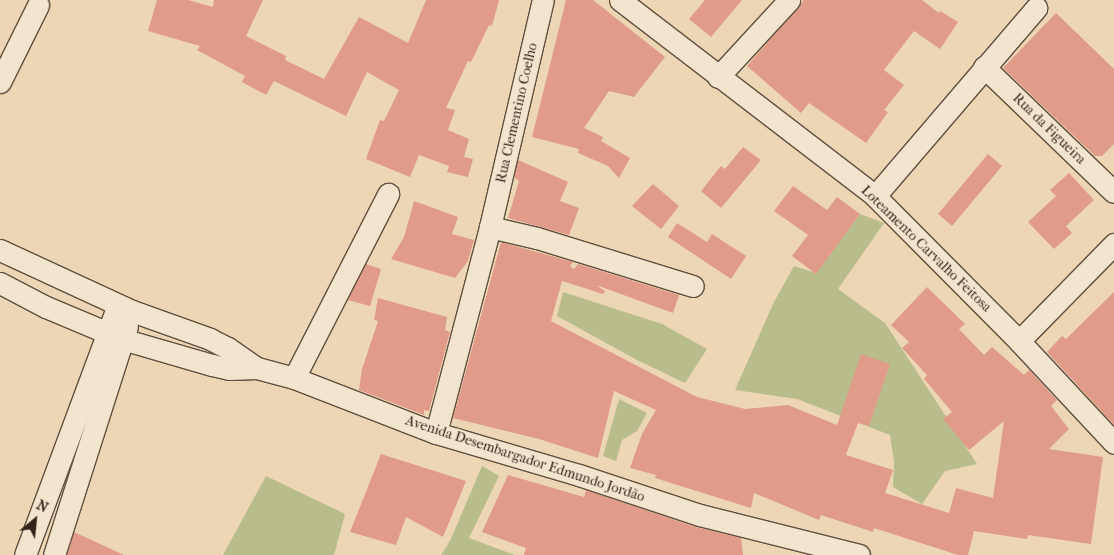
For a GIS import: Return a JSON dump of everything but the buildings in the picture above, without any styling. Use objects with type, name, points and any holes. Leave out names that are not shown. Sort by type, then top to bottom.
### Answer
[{"type":"street","name":"Rua Clementino Coelho","points":[[436,433],[490,227],[543,0]]},
{"type":"street","name":"Loteamento Carvalho Feitosa","points":[[620,0],[875,196],[1019,341],[1114,443]]},
{"type":"street","points":[[718,77],[788,0]]},
{"type":"street","points":[[0,82],[38,5]]},
{"type":"street","points":[[875,196],[1036,8]]},
{"type":"street","name":"Rua da Figueira","points":[[984,67],[1114,192]]},
{"type":"street","points":[[294,378],[388,194]]},
{"type":"street","points":[[490,227],[537,238],[694,286]]},
{"type":"street","points":[[1019,341],[1114,244]]},
{"type":"street","points":[[0,250],[125,308],[210,339],[257,368]]},
{"type":"street","name":"Avenida Desembargador Edmundo Jordão","points":[[0,283],[46,307],[114,336],[212,366],[229,369],[257,368],[294,378],[436,433],[579,475],[700,515],[859,555]]},
{"type":"street","points":[[25,555],[125,308]]},
{"type":"street","points":[[54,555],[114,336]]},
{"type":"green space","points":[[860,214],[884,223],[838,289],[885,323],[977,464],[945,471],[922,504],[893,487],[894,461],[890,435],[797,399],[735,390],[774,302],[794,266],[816,273]]},
{"type":"green space","points":[[563,292],[662,324],[707,349],[685,383],[637,360],[557,316]]},
{"type":"green space","points":[[619,399],[647,413],[637,431],[622,440],[616,461],[603,456]]},
{"type":"green space","points":[[482,466],[499,476],[469,538],[515,555],[441,555],[450,541]]},
{"type":"green space","points":[[266,476],[345,514],[334,555],[223,555]]}]
